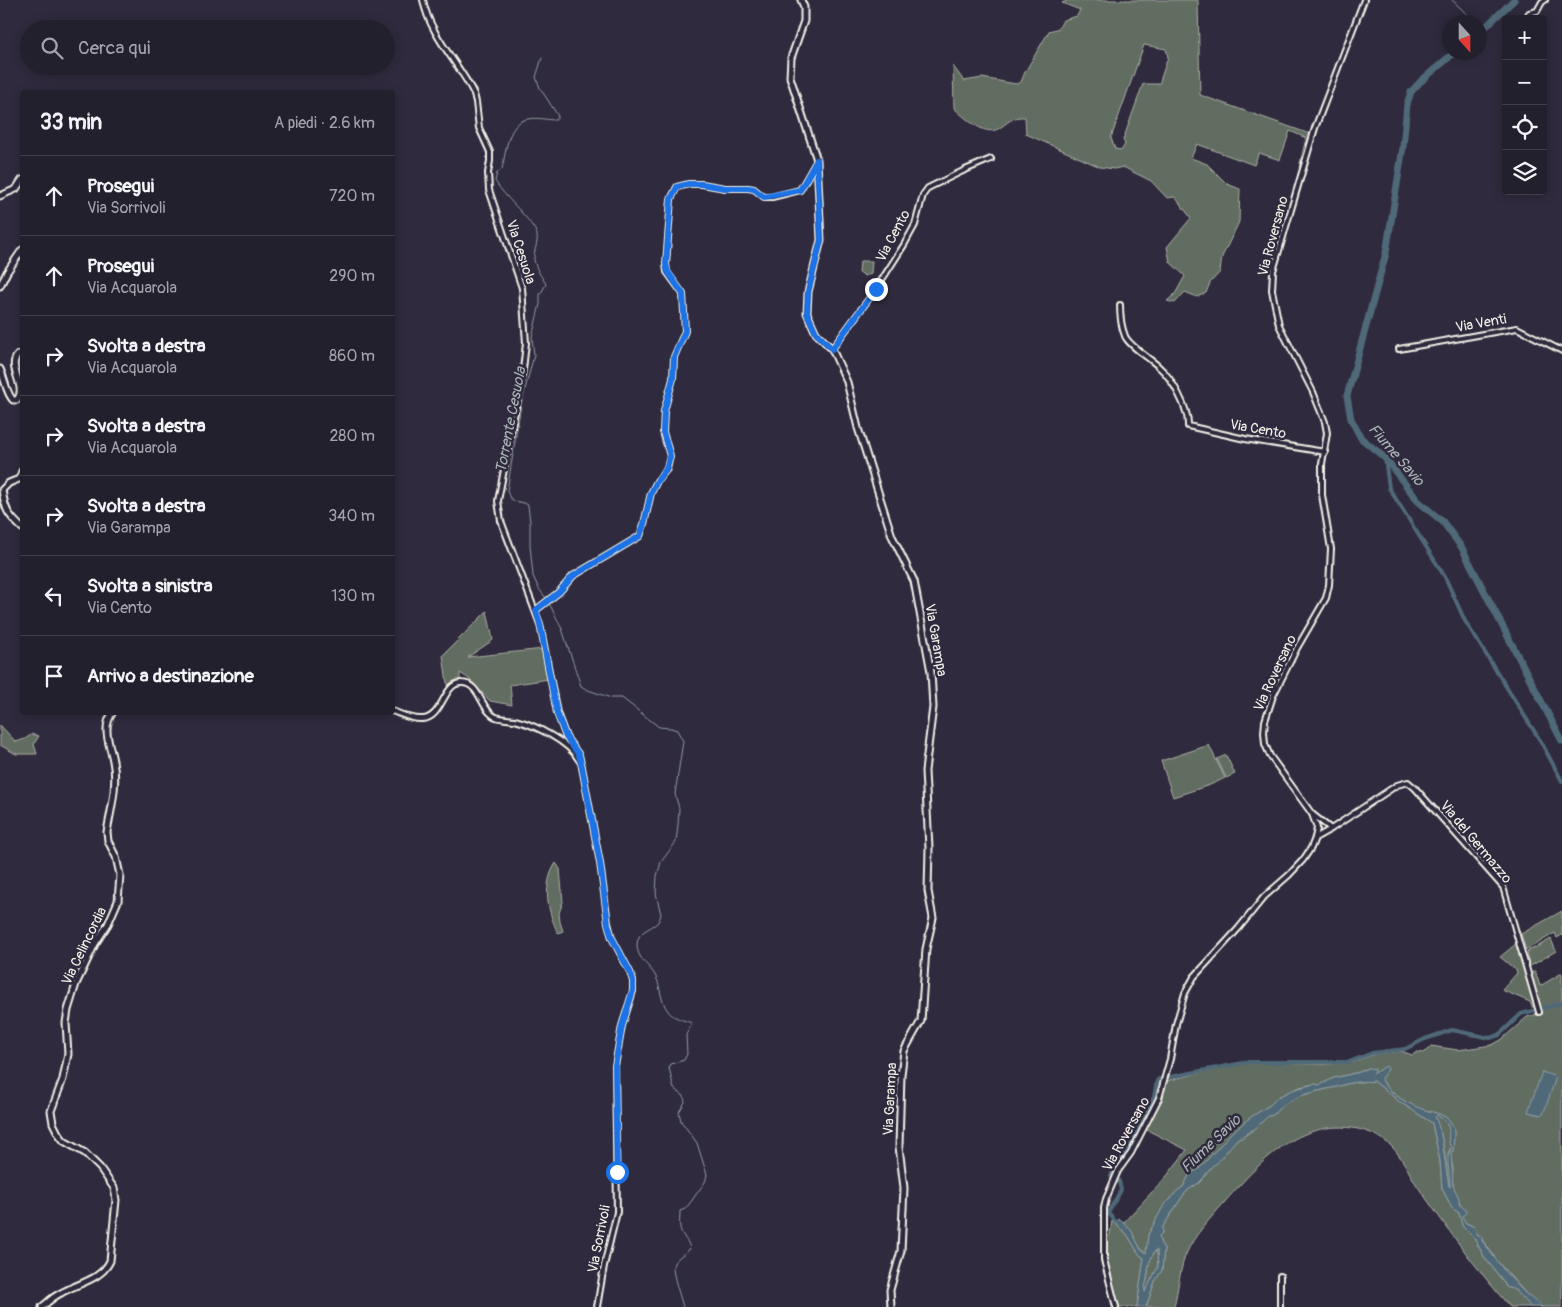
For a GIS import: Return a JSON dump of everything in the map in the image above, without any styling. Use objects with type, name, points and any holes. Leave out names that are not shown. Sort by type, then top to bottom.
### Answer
[{"type":"street","name":"Via Cesuola","points":[[423,0],[440,42],[474,94],[479,128],[490,152],[489,190],[522,288],[526,343],[523,370],[498,500],[501,521],[540,624],[557,714],[566,737],[579,755],[582,767]]},
{"type":"street","name":"Via Garampa","points":[[801,0],[804,7],[804,21],[791,58],[790,76],[817,160],[821,240],[808,292],[807,313],[816,333],[832,349],[847,382],[858,428],[892,536],[914,581],[932,672],[933,707],[925,771],[929,848],[928,891],[933,918],[926,949],[921,1021],[904,1051],[901,1075],[899,1146],[904,1188],[901,1251],[890,1290],[892,1307]]},
{"type":"street","name":"Via Roversano","points":[[1116,1307],[1104,1260],[1104,1208],[1106,1198],[1110,1187],[1131,1153],[1159,1098],[1185,993],[1194,977],[1238,929],[1264,896],[1289,876],[1303,860],[1312,848],[1316,838],[1317,828],[1312,814],[1270,756],[1265,744],[1264,732],[1265,721],[1274,696],[1297,648],[1326,598],[1329,586],[1331,548],[1322,495],[1327,433],[1326,422],[1295,355],[1278,325],[1272,290],[1273,271],[1316,128],[1364,0]]},
{"type":"street","points":[[1528,15],[1537,11],[1545,0]]},
{"type":"street","name":"Via Cento","points":[[832,349],[904,246],[915,225],[923,195],[928,188],[991,159]]},
{"type":"street","points":[[536,610],[559,592],[573,576],[640,536],[651,493],[666,469],[670,456],[663,432],[664,411],[673,379],[674,357],[685,331],[683,294],[668,272],[666,264],[670,207],[677,187],[702,184],[725,188],[754,189],[764,197],[772,197],[800,190],[817,160]]},
{"type":"street","points":[[0,196],[16,189],[20,183]]},
{"type":"street","points":[[0,286],[20,253]]},
{"type":"street","name":"Via Cento","points":[[1120,305],[1125,337],[1143,355],[1161,368],[1171,381],[1187,415],[1188,426],[1245,439],[1325,452]]},
{"type":"street","name":"Via Venti","points":[[1398,349],[1517,328],[1562,351]]},
{"type":"street","points":[[20,355],[15,358],[14,366],[20,383]]},
{"type":"street","points":[[0,369],[10,397],[13,400],[18,400],[20,397]]},
{"type":"street","points":[[20,475],[18,479],[9,483],[2,490],[4,506],[10,516],[20,526]]},
{"type":"street","name":"Via Sorrivoli","points":[[395,712],[420,720],[427,718],[434,714],[451,687],[464,682],[473,688],[487,711],[496,717],[517,721],[544,732],[568,747],[577,756],[582,767],[600,863],[608,924],[612,938],[633,981],[633,990],[622,1026],[615,1066],[617,1212],[604,1266],[597,1307]]},
{"type":"street","name":"Via Celincordia","points":[[42,1307],[60,1293],[100,1275],[106,1270],[110,1262],[116,1200],[114,1188],[100,1168],[86,1153],[64,1142],[53,1123],[51,1111],[63,1079],[68,1054],[66,1023],[76,984],[95,944],[108,924],[118,900],[120,874],[116,857],[108,841],[107,832],[115,776],[114,762],[106,730],[107,722],[111,715]]},
{"type":"street","name":"Via del Germazzo","points":[[1316,838],[1397,785],[1408,782],[1416,788],[1503,887],[1540,1012]]},
{"type":"street","points":[[1312,814],[1330,829]]},
{"type":"street","points":[[1280,1276],[1280,1307]]},
{"type":"green space","points":[[1069,0],[1198,0],[1200,95],[1310,134],[1302,169],[1299,168],[1306,138],[1290,131],[1280,160],[1259,153],[1254,165],[1197,144],[1191,158],[1207,164],[1227,184],[1240,189],[1239,222],[1222,257],[1220,272],[1210,283],[1206,293],[1197,297],[1185,292],[1175,303],[1167,301],[1175,294],[1185,276],[1170,262],[1167,247],[1191,218],[1175,197],[1167,198],[1151,181],[1123,167],[1114,169],[1100,167],[1026,134],[1025,117],[1013,119],[992,131],[980,128],[954,108],[953,66],[964,81],[982,78],[1016,84],[1021,82],[1049,31],[1059,28],[1063,20],[1077,16],[1080,10],[1062,3]],"holes":[[[1144,45],[1166,49],[1168,57],[1159,84],[1143,84],[1123,140],[1125,144],[1122,150],[1115,149],[1111,138]]]},
{"type":"green space","points":[[860,261],[872,261],[871,274],[864,276],[859,273]]},
{"type":"green space","points":[[487,611],[493,640],[468,657],[544,649],[549,679],[510,685],[512,705],[490,701],[468,678],[460,673],[460,681],[450,686],[447,683],[443,655]]},
{"type":"green space","points":[[0,725],[16,742],[32,734],[39,736],[34,744],[37,754],[16,754],[0,745]]},
{"type":"green space","points":[[1209,745],[1225,778],[1173,797],[1161,761]]},
{"type":"green space","points":[[1226,755],[1235,774],[1226,778],[1217,759]]},
{"type":"green space","points":[[556,863],[560,869],[563,902],[559,913],[563,931],[558,933],[551,916],[548,898],[549,880]]},
{"type":"green space","points":[[1562,911],[1562,935],[1557,938],[1555,933],[1526,950],[1521,934]]},
{"type":"green space","points":[[1551,939],[1556,951],[1529,967],[1527,952]]},
{"type":"green space","points":[[1517,943],[1519,944],[1528,975],[1535,971],[1540,986],[1562,973],[1562,1307],[1510,1307],[1451,1233],[1390,1145],[1369,1132],[1337,1127],[1317,1130],[1299,1137],[1282,1147],[1251,1174],[1194,1239],[1183,1264],[1174,1307],[1146,1307],[1155,1281],[1162,1270],[1164,1249],[1159,1236],[1162,1228],[1182,1197],[1188,1190],[1200,1182],[1213,1164],[1237,1139],[1242,1138],[1286,1103],[1302,1095],[1350,1083],[1374,1081],[1400,1102],[1432,1123],[1440,1161],[1442,1188],[1452,1208],[1459,1213],[1463,1227],[1474,1238],[1485,1258],[1506,1287],[1514,1289],[1521,1298],[1528,1296],[1496,1260],[1471,1225],[1466,1223],[1461,1215],[1463,1209],[1457,1198],[1452,1180],[1453,1169],[1450,1152],[1453,1151],[1454,1133],[1451,1122],[1443,1116],[1411,1105],[1392,1092],[1381,1078],[1388,1069],[1371,1074],[1369,1068],[1334,1078],[1320,1085],[1314,1084],[1300,1087],[1278,1097],[1270,1105],[1251,1117],[1226,1139],[1199,1169],[1190,1174],[1183,1187],[1176,1192],[1162,1209],[1148,1235],[1147,1254],[1140,1248],[1123,1223],[1166,1177],[1187,1150],[1145,1129],[1159,1102],[1166,1081],[1248,1063],[1350,1063],[1375,1054],[1401,1051],[1412,1055],[1417,1052],[1424,1053],[1431,1046],[1458,1050],[1492,1045],[1501,1040],[1527,1017],[1542,1013],[1540,1006],[1532,1007],[1530,1002],[1502,990],[1517,973],[1500,957]]},
{"type":"green space","points":[[1437,1115],[1446,1124],[1450,1132],[1451,1148],[1448,1153],[1451,1187],[1449,1187],[1442,1140],[1434,1117]]},
{"type":"green space","points":[[1112,1221],[1127,1234],[1139,1254],[1144,1258],[1137,1307],[1116,1307],[1105,1260],[1106,1239],[1110,1234]]},
{"type":"green space","points":[[1157,1250],[1158,1267],[1145,1293],[1150,1260]]},
{"type":"water","points":[[1386,1066],[1388,1069],[1381,1078],[1391,1092],[1406,1102],[1443,1116],[1451,1122],[1454,1133],[1453,1151],[1451,1152],[1453,1186],[1459,1198],[1459,1204],[1466,1210],[1466,1213],[1462,1216],[1466,1223],[1474,1227],[1477,1234],[1482,1237],[1482,1241],[1506,1273],[1542,1307],[1530,1307],[1516,1291],[1506,1287],[1485,1258],[1474,1238],[1463,1227],[1459,1213],[1452,1208],[1442,1188],[1440,1161],[1432,1123],[1400,1102],[1374,1081],[1350,1083],[1293,1099],[1273,1115],[1268,1116],[1256,1128],[1237,1139],[1200,1182],[1188,1190],[1182,1197],[1162,1228],[1163,1232],[1159,1236],[1164,1249],[1162,1270],[1155,1281],[1146,1307],[1137,1307],[1144,1258],[1139,1254],[1127,1234],[1112,1221],[1119,1219],[1131,1230],[1141,1250],[1146,1253],[1148,1235],[1165,1203],[1183,1187],[1190,1174],[1199,1169],[1231,1133],[1251,1117],[1270,1105],[1278,1097],[1292,1090],[1314,1084],[1320,1085],[1334,1078],[1369,1068],[1375,1069],[1373,1074]],"holes":[[[1437,1115],[1447,1123],[1448,1127],[1451,1148],[1448,1158],[1450,1187],[1442,1140],[1435,1117]],[[1157,1250],[1158,1267],[1145,1292],[1149,1263]]]},
{"type":"water","points":[[1542,1072],[1556,1077],[1544,1112],[1541,1115],[1528,1112]]},
{"type":"waterway","points":[[1452,0],[1468,15]]},
{"type":"waterway","name":"Fiume Savio","points":[[1487,25],[1514,0]]},
{"type":"waterway","name":"Torrente Cesuola","points":[[542,58],[536,77],[540,88],[558,116],[556,120],[528,119],[521,121],[516,126],[506,147],[502,169],[497,173],[495,181],[537,233],[534,260],[546,284],[540,295],[540,304],[532,337],[534,355],[521,405],[507,491],[511,499],[528,505],[533,576],[562,629],[581,686],[611,698],[622,698],[659,727],[677,730],[683,741],[675,794],[679,808],[676,842],[661,862],[657,876],[656,893],[661,915],[658,922],[640,936],[637,944],[641,958],[656,977],[663,1003],[668,1011],[675,1017],[692,1023],[686,1035],[687,1054],[684,1060],[671,1064],[669,1068],[674,1089],[684,1096],[685,1102],[679,1112],[681,1121],[697,1143],[707,1175],[705,1182],[690,1203],[685,1209],[680,1211],[680,1229],[690,1249],[677,1259],[673,1266],[683,1307]]},
{"type":"waterway","name":"Fiume Savio","points":[[1446,60],[1411,92],[1407,104],[1403,147],[1386,253],[1347,396],[1351,419],[1361,438],[1385,458],[1418,501],[1443,522],[1462,548],[1562,741]]},
{"type":"waterway","points":[[1385,458],[1389,488],[1445,577],[1465,621],[1541,742],[1562,781]]},
{"type":"waterway","points":[[1116,1222],[1108,1213],[1121,1190],[1119,1181],[1111,1176],[1130,1147],[1154,1097],[1159,1079],[1248,1062],[1349,1062],[1372,1053],[1405,1049],[1425,1039],[1452,1030],[1490,1038],[1499,1035],[1521,1014],[1562,1003]]},
{"type":"route","points":[[617,1172],[615,1066],[622,1026],[633,990],[633,981],[612,938],[608,924],[600,863],[582,767],[579,755],[566,737],[557,714],[536,610],[559,592],[573,576],[640,536],[651,493],[666,469],[670,456],[663,432],[664,411],[673,379],[676,349],[685,331],[683,294],[668,272],[666,264],[671,199],[677,187],[689,184],[702,184],[725,188],[748,188],[754,189],[764,197],[772,197],[800,190],[817,160],[821,240],[808,292],[807,313],[816,333],[832,349],[876,289]]}]
